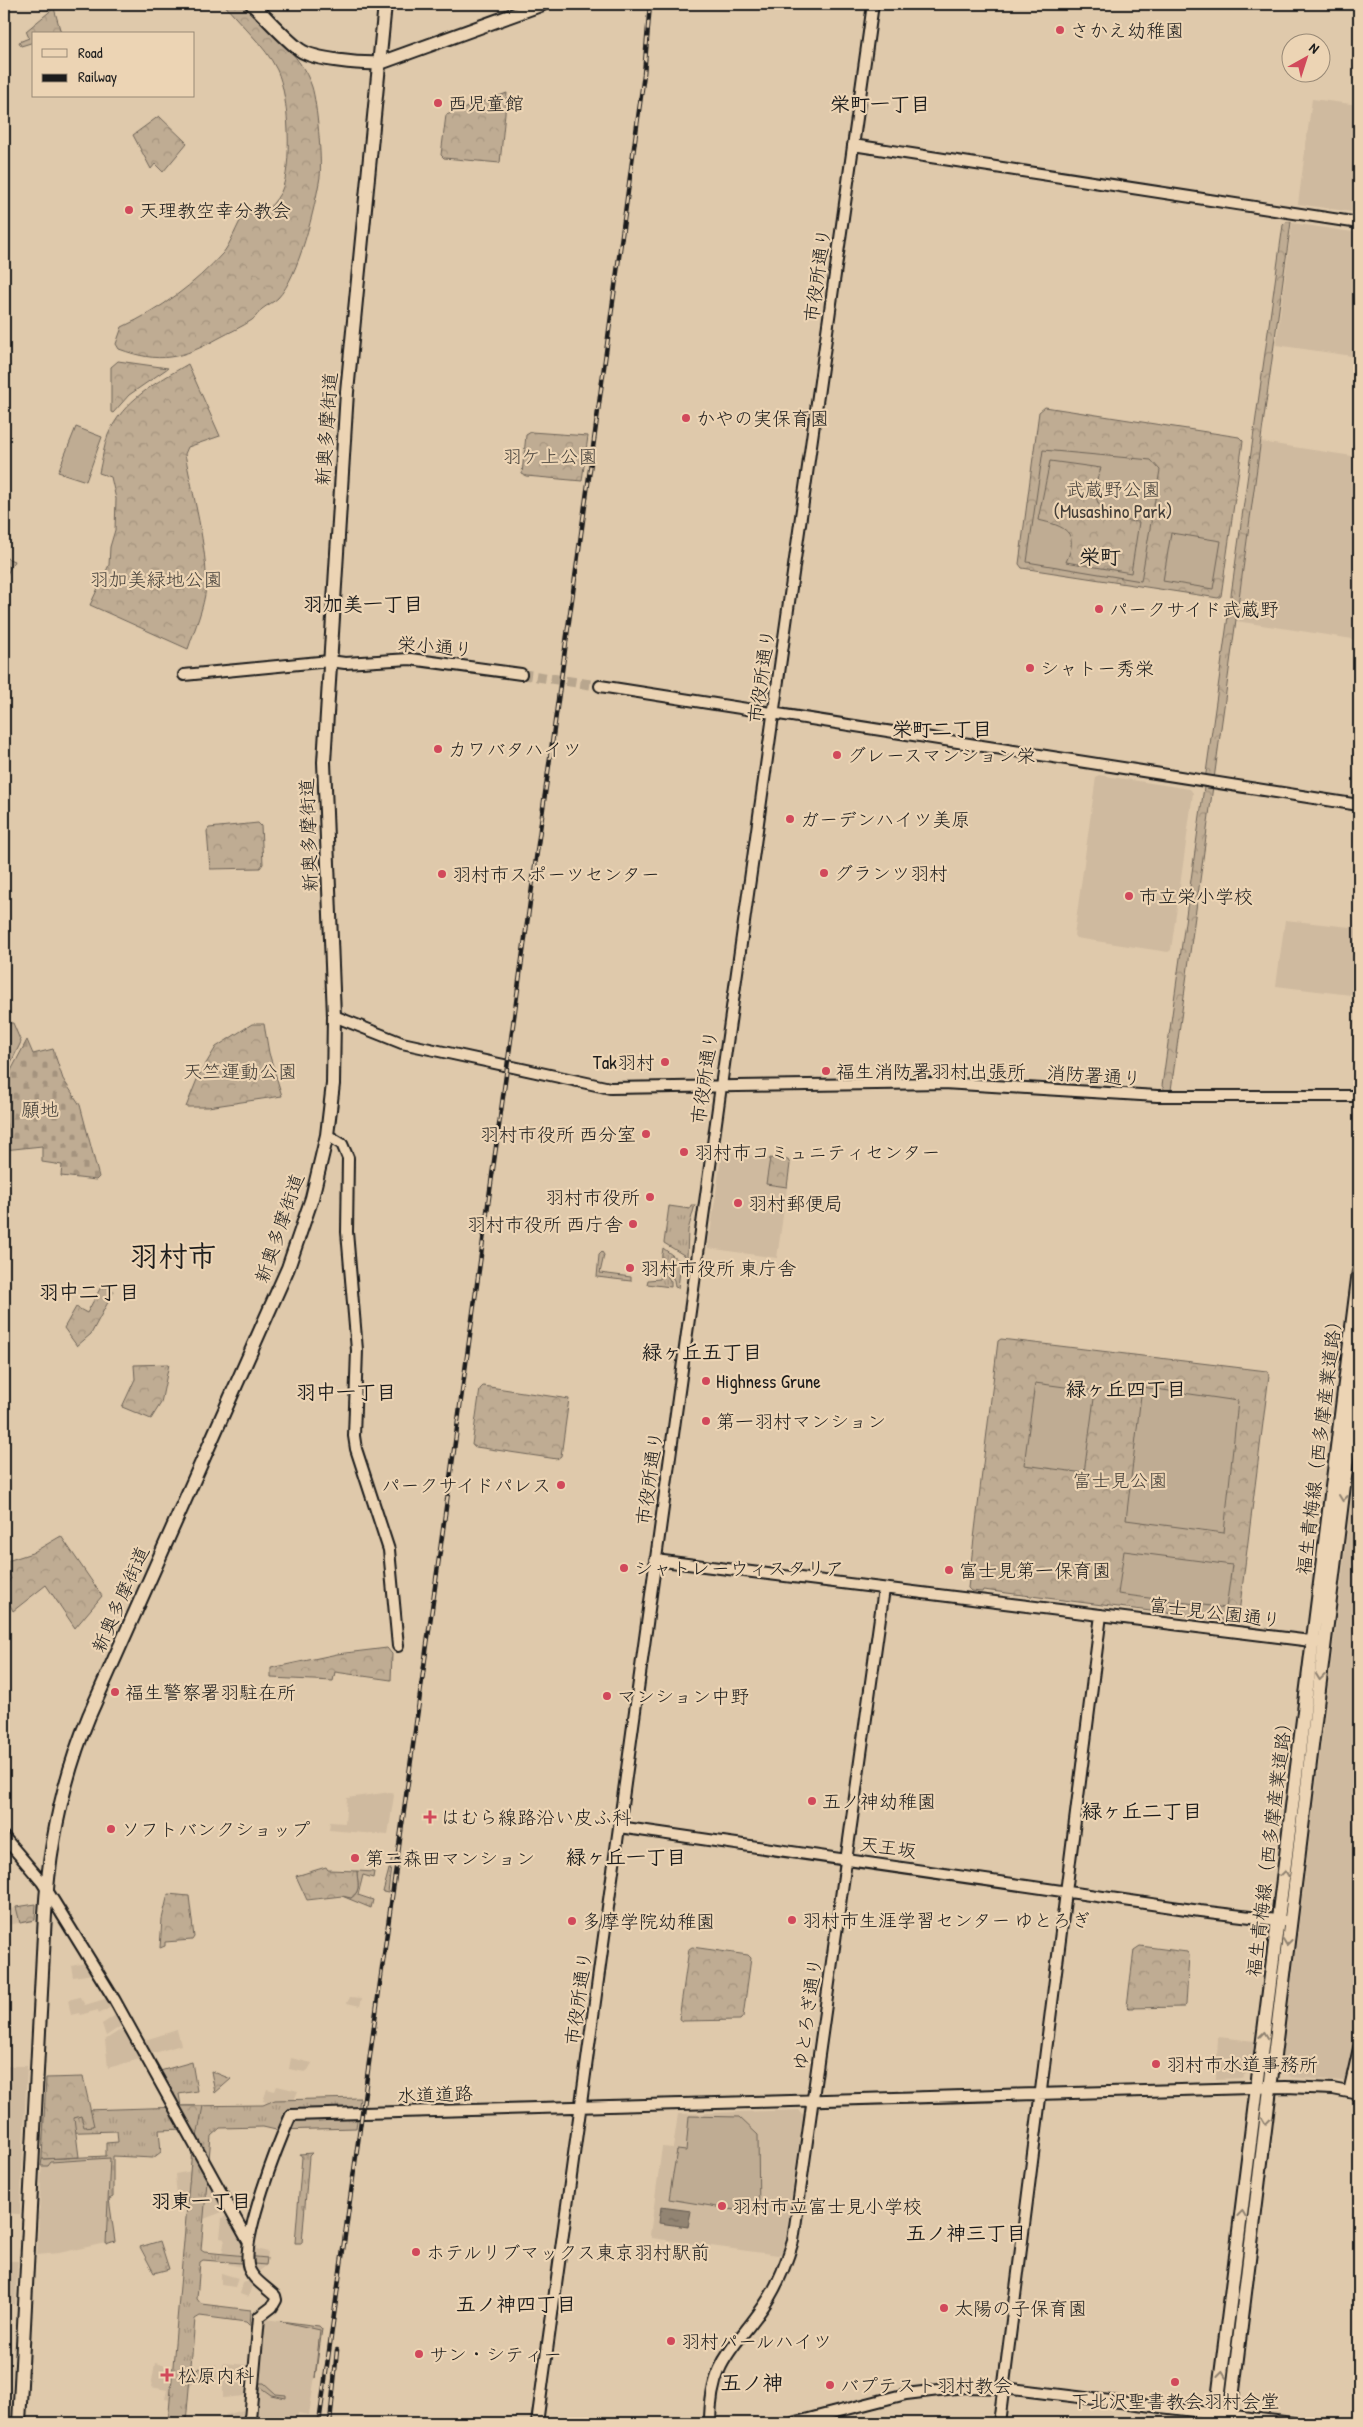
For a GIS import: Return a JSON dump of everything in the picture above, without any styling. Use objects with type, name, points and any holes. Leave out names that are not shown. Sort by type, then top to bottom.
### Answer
[{"type":"main road","points":[[252,4],[302,51],[348,62],[380,63],[543,4]]},
{"type":"main road","name":"新奥多摩街道","points":[[19,2423],[46,1888],[60,1805],[81,1736],[288,1268],[312,1198],[327,1135],[334,1066],[334,1016],[324,762],[347,392],[385,4]]},
{"type":"main road","name":"福生青梅線（西多摩産業道路）","points":[[1229,2419],[1264,2088],[1319,1642],[1359,1271]]},
{"type":"main road","name":"福生青梅線（西多摩産業道路）","points":[[1319,1642],[1359,1363]]},
{"type":"main road","name":"福生青梅線（西多摩産業道路）","points":[[1216,2418],[1264,2088]]},
{"type":"street","name":"市役所通り","points":[[537,2423],[720,1086],[873,4]]},
{"type":"street","points":[[853,145],[1359,223]]},
{"type":"street","name":"栄小通り","points":[[183,679],[345,663],[410,659],[521,674]]},
{"type":"street","points":[[600,686],[773,715],[1359,805]]},
{"type":"street","name":"消防署通り","points":[[334,1016],[408,1044],[616,1088],[944,1083],[1157,1096],[1359,1096]]},
{"type":"street","points":[[327,1135],[342,1144],[348,1158],[347,1232],[357,1350],[354,1436],[356,1449],[389,1550],[398,1646]]},
{"type":"street","name":"富士見公園通り","points":[[655,1560],[1319,1642]]},
{"type":"street","name":"ゆとろぎ通り","points":[[710,2423],[712,2396],[721,2365],[733,2343],[769,2299],[785,2266],[796,2221],[884,1589]]},
{"type":"street","points":[[999,2423],[1101,1615]]},
{"type":"street","name":"天王坂","points":[[619,1827],[1284,1921]]},
{"type":"street","points":[[4,1837],[46,1888],[138,2039],[248,2241],[248,2265],[253,2276],[275,2296],[276,2300],[272,2307],[259,2317],[250,2422]]},
{"type":"street","points":[[1264,2088],[1310,2088],[1354,2093],[1359,2048]]},
{"type":"street","name":"水道道路","points":[[248,2241],[271,2165],[291,2115],[1264,2088]]},
{"type":"street","points":[[793,2423],[906,2394],[964,2387],[1004,2388],[1216,2418],[1293,2423]]},
{"type":"shaded area","points":[[1312,99],[1359,105],[1359,213],[1298,204]]},
{"type":"shaded area","points":[[1292,223],[1359,233],[1359,357],[1276,345]]},
{"type":"shaded area","points":[[1261,442],[1359,457],[1359,640],[1236,621]]},
{"type":"shaded area","name":"市立栄小学校","points":[[1099,775],[1190,789],[1193,793],[1171,950],[1168,952],[1076,938],[1074,935],[1096,777]]},
{"type":"shaded area","points":[[1285,920],[1359,928],[1359,996],[1276,986]]},
{"type":"shaded area","points":[[722,1151],[770,1158],[766,1184],[787,1187],[777,1258],[708,1248]]},
{"type":"shaded area","points":[[1359,1440],[1359,2084],[1291,2077],[1281,2067]]},
{"type":"shaded area","points":[[391,1792],[394,1795],[388,1835],[329,1830],[330,1822],[345,1823],[347,1798]]},
{"type":"shaded area","points":[[36,1904],[35,1920],[7,1925],[4,1910]]},
{"type":"shaded area","points":[[86,1963],[93,1974],[73,1977],[71,1966]]},
{"type":"shaded area","points":[[80,1997],[85,2005],[108,1998],[113,2006],[99,2014],[98,2010],[80,2015],[79,2013],[71,2015],[68,2000]]},
{"type":"shaded area","points":[[350,1997],[362,1998],[360,2006],[347,2003]]},
{"type":"shaded area","points":[[117,2014],[124,2024],[106,2036],[102,2024]]},
{"type":"shaded area","points":[[125,2027],[143,2058],[108,2068],[105,2040]]},
{"type":"shaded area","points":[[177,2030],[181,2045],[151,2054],[145,2040]]},
{"type":"shaded area","points":[[1218,2037],[1255,2041],[1251,2069],[1241,2078],[1216,2079]]},
{"type":"shaded area","points":[[291,2058],[312,2063],[305,2072],[289,2069]]},
{"type":"shaded area","points":[[4,2066],[27,2066],[20,2214],[4,2213]]},
{"type":"shaded area","points":[[277,2086],[298,2091],[286,2119],[274,2105],[263,2101],[267,2089],[275,2091]]},
{"type":"shaded area","name":"羽村市立富士見小学校","points":[[799,2110],[803,2115],[782,2253],[778,2255],[652,2238],[650,2235],[662,2147],[673,2148],[678,2114]]},
{"type":"shaded area","points":[[113,2156],[113,2197],[109,2199],[115,2241],[59,2253],[37,2255],[42,2159]]},
{"type":"shaded area","points":[[203,2169],[225,2211],[191,2224],[187,2195],[177,2196],[175,2174]]},
{"type":"shaded area","points":[[228,2215],[242,2240],[242,2267],[228,2264],[227,2256],[222,2254],[225,2239],[220,2238],[222,2218]]},
{"type":"shaded area","points":[[252,2248],[268,2252],[266,2266],[258,2272],[252,2262]]},
{"type":"shaded area","points":[[4,2261],[18,2261],[15,2305],[4,2300]]},
{"type":"shaded area","points":[[221,2273],[238,2278],[235,2287],[221,2285]]},
{"type":"shaded area","points":[[249,2281],[253,2283],[248,2297],[240,2294],[243,2283]]},
{"type":"shaded area","points":[[265,2319],[319,2326],[322,2329],[309,2415],[298,2413],[296,2423],[253,2423],[262,2322]]},
{"type":"shaded area","points":[[155,2363],[199,2377],[177,2401],[165,2399],[167,2390],[151,2387]]},
{"type":"shaded area","points":[[223,2363],[247,2365],[244,2396],[223,2398]]},
{"type":"shaded area","points":[[216,2364],[217,2381],[201,2381],[213,2365]]},
{"type":"shaded area","points":[[243,2410],[241,2423],[223,2423],[226,2415]]},
{"type":"green space","points":[[224,4],[241,4],[272,32],[300,63],[312,87],[320,145],[320,177],[310,223],[299,258],[286,288],[278,298],[262,309],[252,320],[193,351],[181,355],[159,358],[134,354],[119,349],[116,344],[122,327],[150,313],[189,286],[223,253],[243,216],[256,212],[262,217],[281,192],[285,180],[288,149],[287,113],[277,70],[266,52]]},
{"type":"green space","points":[[54,8],[61,32],[32,32],[32,43],[21,46],[19,42],[29,38],[26,31]]},
{"type":"green space","points":[[507,93],[500,163],[444,158],[441,155],[446,115]]},
{"type":"green space","points":[[159,116],[187,143],[163,172],[155,164],[151,169],[133,135]]},
{"type":"green space","points":[[1286,222],[1291,222],[1171,1090],[1165,1090],[1162,1086],[1283,225]]},
{"type":"green space","points":[[118,361],[168,368],[129,395],[113,413],[111,412],[111,367]]},
{"type":"green space","name":"羽加美緑地公園","points":[[188,364],[220,436],[188,447],[185,454],[199,520],[206,572],[203,603],[188,649],[90,605],[109,565],[110,547],[115,530],[116,499],[111,477],[99,473],[108,435],[122,412],[142,393]]},
{"type":"green space","name":"武蔵野公園 (Musashino Park)","points":[[1045,407],[1239,437],[1243,441],[1221,596],[1218,598],[1022,568],[1019,564],[1039,412]]},
{"type":"green space","points":[[76,427],[102,437],[86,481],[58,472]]},
{"type":"green space","name":"羽ケ上公園","points":[[531,432],[588,436],[582,481],[526,476],[522,474],[526,435]]},
{"type":"green space","points":[[1043,450],[1151,460],[1160,470],[1141,581],[1027,562]],"holes":[[[1050,461],[1101,468],[1096,491],[1097,500],[1101,507],[1116,518],[1139,522],[1131,573],[1066,562],[1071,544],[1067,532],[1056,525],[1038,520]]]},
{"type":"green space","points":[[1171,533],[1221,541],[1213,589],[1163,581]]},
{"type":"green space","points":[[4,557],[14,561],[5,578],[4,577]]},
{"type":"green space","points":[[258,823],[261,826],[263,864],[260,868],[210,869],[207,831],[209,828]]},
{"type":"green space","points":[[4,1023],[13,1023],[21,1042],[4,1077]]},
{"type":"green space","name":"天竺運動公園","points":[[252,1024],[264,1024],[269,1053],[282,1096],[208,1107],[186,1107],[198,1077],[216,1047]]},
{"type":"green space","name":"願地","points":[[27,1040],[33,1054],[53,1049],[63,1079],[80,1105],[99,1177],[96,1180],[61,1176],[62,1165],[42,1162],[42,1146],[4,1150],[4,1084]]},
{"type":"green space","points":[[770,1158],[788,1160],[790,1164],[787,1187],[766,1184]]},
{"type":"green space","points":[[691,1205],[695,1205],[688,1230],[687,1257],[664,1243],[669,1206],[690,1209]]},
{"type":"green space","points":[[663,1248],[681,1262],[678,1288],[675,1287],[674,1280],[661,1261]]},
{"type":"green space","points":[[602,1252],[604,1255],[600,1273],[631,1277],[631,1281],[597,1277],[599,1255]]},
{"type":"green space","points":[[662,1268],[671,1282],[671,1287],[647,1284],[648,1280],[660,1279]]},
{"type":"green space","points":[[102,1285],[114,1291],[91,1334],[77,1346],[64,1328],[76,1307],[87,1313]]},
{"type":"green space","name":"富士見公園","points":[[1001,1339],[1267,1371],[1269,1375],[1238,1621],[1235,1624],[1230,1623],[1230,1621],[983,1590],[982,1592],[971,1591],[968,1588],[998,1341]]},
{"type":"green space","points":[[169,1364],[161,1403],[151,1419],[122,1407],[135,1379],[134,1365]]},
{"type":"green space","points":[[1035,1383],[1095,1391],[1084,1473],[1024,1465]]},
{"type":"green space","points":[[483,1386],[569,1399],[561,1456],[557,1459],[472,1445],[480,1389]]},
{"type":"green space","points":[[1142,1387],[1238,1401],[1224,1533],[1126,1520]]},
{"type":"green space","points":[[61,1536],[102,1596],[75,1628],[46,1585],[13,1611],[4,1593],[4,1583],[11,1579],[4,1562],[32,1553]]},
{"type":"green space","points":[[1124,1551],[1232,1565],[1226,1608],[1118,1594]]},
{"type":"green space","points":[[387,1648],[392,1654],[391,1680],[335,1672],[333,1681],[271,1678],[271,1668],[337,1654]]},
{"type":"green space","points":[[392,1858],[388,1893],[383,1892]]},
{"type":"green space","points":[[326,1867],[328,1870],[357,1871],[358,1889],[351,1898],[342,1896],[307,1900],[296,1876]]},
{"type":"green space","points":[[357,1871],[374,1872],[373,1878],[363,1875],[358,1895],[373,1900],[371,1908],[342,1896],[351,1898],[357,1892]]},
{"type":"green space","points":[[168,1894],[189,1896],[194,1937],[192,1940],[165,1942],[165,1946],[160,1948],[162,1919]]},
{"type":"green space","points":[[36,1904],[35,1920],[20,1923],[16,1907]]},
{"type":"green space","points":[[1140,1946],[1187,1952],[1189,1955],[1186,2005],[1184,2007],[1129,2008],[1127,2006],[1134,1950]]},
{"type":"green space","points":[[692,1947],[748,1955],[751,1958],[743,2017],[740,2020],[682,2021],[679,2019],[689,1949]]},
{"type":"green space","points":[[192,2062],[197,2091],[179,2094],[181,2106],[263,2105],[275,2100],[360,2098],[356,2128],[276,2130],[263,2127],[220,2128],[211,2136],[201,2250],[204,2252],[267,2258],[266,2265],[203,2260],[200,2262],[197,2299],[201,2304],[251,2310],[250,2326],[246,2322],[200,2316],[195,2319],[186,2423],[168,2423],[193,2138],[184,2129],[159,2130],[161,2152],[153,2158],[113,2156],[113,2197],[109,2199],[115,2241],[106,2244],[110,2158],[51,2162],[48,2166],[41,2166],[42,2159],[106,2156],[106,2143],[118,2142],[117,2131],[51,2133],[43,2141],[45,2103],[53,2111],[181,2107],[160,2071]]},
{"type":"green space","points":[[211,2071],[231,2079],[215,2093]]},
{"type":"green space","points":[[83,2077],[94,2126],[84,2127],[81,2116],[74,2118],[79,2157],[42,2159],[46,2078]]},
{"type":"green space","points":[[179,2106],[203,2106],[197,2137],[195,2137]]},
{"type":"green space","points":[[689,2116],[739,2117],[758,2135],[759,2214],[669,2199],[677,2150],[686,2151]]},
{"type":"green space","points":[[312,2153],[309,2156],[302,2243],[295,2243],[302,2157],[300,2154]]},
{"type":"green space","points":[[160,2241],[169,2269],[154,2273],[140,2247]]},
{"type":"green space","points":[[280,2321],[319,2326],[322,2329],[315,2378],[320,2330]]},
{"type":"green space","points":[[187,2368],[193,2370],[199,2368],[204,2371],[199,2377],[184,2372]]},
{"type":"green space","points":[[258,2383],[264,2383],[276,2394],[286,2395],[286,2398],[271,2395],[257,2385]]},
{"type":"water","points":[[661,2207],[691,2211],[688,2227],[659,2223]]},
{"type":"tunnel","points":[[521,674],[600,686]]},
{"type":"railway","points":[[319,2423],[592,455],[644,74],[650,4]]},
{"type":"railway","points":[[330,2423],[337,2350]]},
{"type":"place","name":"さかえ幼稚園","points":[[1060,30]]},
{"type":"place","name":"西児童館","points":[[438,103]]},
{"type":"place","name":"天理教空幸分教会","points":[[129,210]]},
{"type":"place","name":"かやの実保育園","points":[[686,418]]},
{"type":"place","name":"パークサイド武蔵野","points":[[1099,609]]},
{"type":"place","name":"シャトー秀栄","points":[[1030,668]]},
{"type":"place","name":"カワバタハイツ","points":[[438,749]]},
{"type":"place","name":"グレースマンション栄","points":[[837,755]]},
{"type":"place","name":"ガーデンハイツ美原","points":[[790,819]]},
{"type":"place","name":"グランツ羽村","points":[[824,873]]},
{"type":"place","name":"羽村市スポーツセンター","points":[[442,874]]},
{"type":"place","name":"市立栄小学校","points":[[1129,896]]},
{"type":"place","name":"Tak羽村","points":[[665,1062]]},
{"type":"place","name":"福生消防署羽村出張所","points":[[826,1071]]},
{"type":"place","name":"羽村市役所 西分室","points":[[646,1134]]},
{"type":"place","name":"羽村市コミュニティセンター","points":[[684,1152]]},
{"type":"place","name":"羽村市役所","points":[[650,1197]]},
{"type":"place","name":"羽村郵便局","points":[[738,1203]]},
{"type":"place","name":"羽村市役所 西庁舎","points":[[633,1224]]},
{"type":"place","name":"羽村市役所 東庁舎","points":[[630,1268]]},
{"type":"place","name":"Highness Grune","points":[[706,1381]]},
{"type":"place","name":"第一羽村マンション","points":[[706,1421]]},
{"type":"place","name":"パークサイドパレス","points":[[561,1485]]},
{"type":"place","name":"シャトレーウィスタリア","points":[[624,1568]]},
{"type":"place","name":"富士見第一保育園","points":[[949,1570]]},
{"type":"place","name":"福生警察署羽駐在所","points":[[115,1692]]},
{"type":"place","name":"マンション中野","points":[[607,1696]]},
{"type":"place","name":"五ノ神幼稚園","points":[[812,1801]]},
{"type":"place","name":"はむら線路沿い皮ふ科","points":[[430,1817]]},
{"type":"place","name":"ソフトバンクショップ","points":[[111,1829]]},
{"type":"place","name":"第二森田マンション","points":[[355,1858]]},
{"type":"place","name":"羽村市生涯学習センター ゆとろぎ","points":[[792,1920]]},
{"type":"place","name":"多摩学院幼稚園","points":[[572,1921]]},
{"type":"place","name":"羽村市水道事務所","points":[[1156,2064]]},
{"type":"place","name":"羽村市立富士見小学校","points":[[722,2206]]},
{"type":"place","name":"ホテルリブマックス東京羽村駅前","points":[[416,2252]]},
{"type":"place","name":"太陽の子保育園","points":[[944,2308]]},
{"type":"place","name":"羽村パールハイツ","points":[[671,2341]]},
{"type":"place","name":"サン・シティー","points":[[419,2354]]},
{"type":"place","name":"松原内科","points":[[167,2375]]},
{"type":"place","name":"下北沢聖書教会羽村会堂","points":[[1175,2382]]},
{"type":"place","name":"バプテスト羽村教会","points":[[830,2385]]},
{"type":"district","name":"栄町一丁目","points":[[880,103]]},
{"type":"district","name":"栄町","points":[[1100,556]]},
{"type":"district","name":"羽加美一丁目","points":[[363,603]]},
{"type":"district","name":"栄町二丁目","points":[[942,728]]},
{"type":"district","name":"羽村市","points":[[173,1255]]},
{"type":"district","name":"羽中二丁目","points":[[89,1291]]},
{"type":"district","name":"緑ヶ丘五丁目","points":[[702,1351]]},
{"type":"district","name":"緑ヶ丘四丁目","points":[[1126,1388]]},
{"type":"district","name":"羽中一丁目","points":[[346,1391]]},
{"type":"district","name":"緑ヶ丘二丁目","points":[[1142,1810]]},
{"type":"district","name":"緑ヶ丘一丁目","points":[[626,1856]]},
{"type":"district","name":"羽東一丁目","points":[[201,2200]]},
{"type":"district","name":"五ノ神三丁目","points":[[966,2232]]},
{"type":"district","name":"五ノ神四丁目","points":[[516,2303]]},
{"type":"district","name":"五ノ神","points":[[752,2382]]}]
